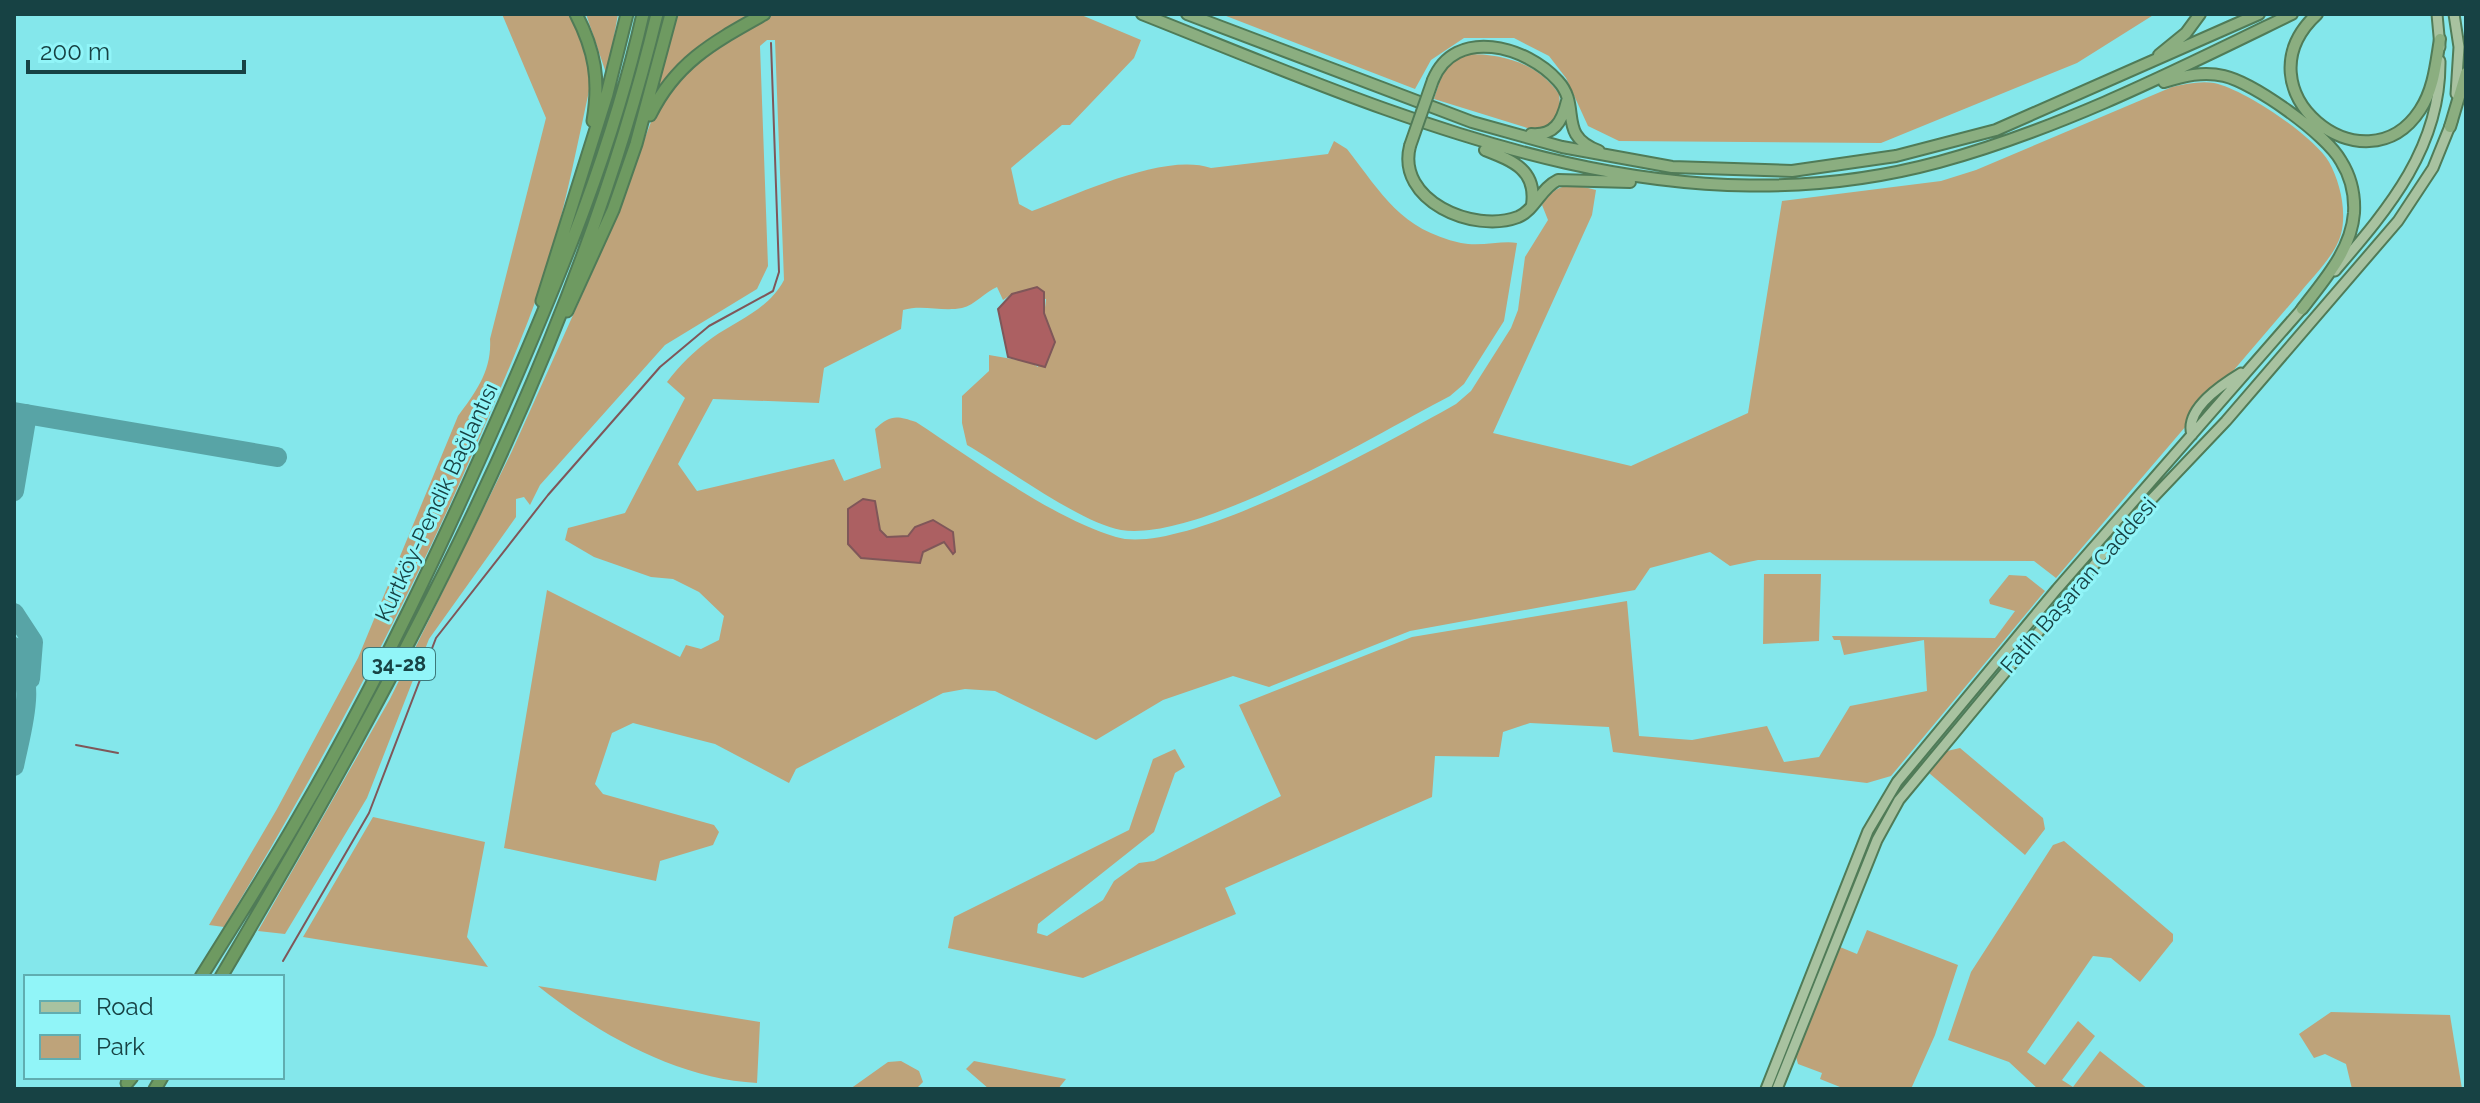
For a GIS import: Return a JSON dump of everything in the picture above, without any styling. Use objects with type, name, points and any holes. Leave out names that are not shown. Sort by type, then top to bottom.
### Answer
[{"type":"highway","points":[[576,14],[596,64],[599,87],[586,160]]},
{"type":"highway","points":[[514,381],[586,160],[627,14]]},
{"type":"highway","name":"Kurtköy-Pendik Bağlantısı","points":[[202,975],[300,816],[391,647],[514,381],[584,211],[605,151],[643,14]]},
{"type":"highway","name":"Kurtköy-Pendik Bağlantısı","points":[[222,975],[393,676],[458,542],[550,338],[620,145],[657,14]]},
{"type":"highway","points":[[550,338],[568,311],[613,210],[636,144],[671,14]]},
{"type":"highway","points":[[636,144],[666,83],[681,67],[764,14]]},
{"type":"highway","points":[[1142,14],[1520,165],[1532,182],[1532,205]]},
{"type":"highway","points":[[1187,14],[1472,122],[1562,147],[1631,162],[1761,171],[1847,165],[1996,130],[2259,14]]},
{"type":"highway","points":[[2119,78],[2177,41],[2200,14]]},
{"type":"highway","points":[[2128,94],[2292,14]]},
{"type":"highway","points":[[2317,14],[2295,45],[2292,85],[2296,97],[2316,124],[2346,138],[2381,138],[2414,118],[2429,90],[2440,39]]},
{"type":"highway","points":[[1631,162],[1580,141],[1571,125],[1564,88],[1548,71],[1525,56],[1499,49],[1472,47],[1457,51],[1440,66],[1410,146],[1407,163],[1411,177],[1424,194],[1446,210],[1477,220],[1497,221],[1517,217],[1552,183],[1565,179],[1724,185],[1796,184],[1880,175],[1939,162],[2024,135],[2128,94],[2184,76],[2226,76],[2259,93],[2333,149],[2353,189],[2352,227],[2334,266],[2302,309]]},
{"type":"highway","points":[[2450,127],[2466,73]]},
{"type":"highway","points":[[1472,122],[1546,134],[1559,123],[1568,100]]},
{"type":"highway","points":[[1405,118],[1581,169],[1724,185]]},
{"type":"main road","name":"Fatih Başaran Caddesi","points":[[1766,1089],[1858,854],[1882,806],[2057,589],[2390,204],[2417,162],[2437,98],[2440,39],[2437,14]]},
{"type":"main road","name":"Fatih Başaran Caddesi","points":[[1777,1089],[1877,840],[1899,800],[2090,569],[2210,438],[2412,203],[2433,168],[2450,127],[2459,67],[2454,14]]},
{"type":"main road","points":[[2192,435],[2200,440],[2210,438]]},
{"type":"green space","points":[[502,14],[569,14],[582,41],[591,82],[546,271],[524,333],[481,434],[393,623],[328,746],[224,927],[209,925],[277,809],[358,658],[458,416],[486,371],[490,339],[546,118]]},
{"type":"green space","points":[[586,14],[618,14],[607,76]]},
{"type":"green space","points":[[675,14],[758,14],[715,39],[666,79],[655,92]]},
{"type":"green space","points":[[774,14],[1079,14],[1141,40],[1134,58],[1070,125],[1062,125],[1011,168],[1019,204],[1032,211],[1146,170],[1192,165],[1211,168],[1328,154],[1334,141],[1347,149],[1395,208],[1423,229],[1461,243],[1517,243],[1504,321],[1464,384],[1450,396],[1288,482],[1196,519],[1155,529],[1121,530],[1104,525],[1065,506],[967,445],[962,423],[962,396],[989,371],[989,355],[1030,362],[1038,367],[1046,299],[1012,294],[1003,300],[997,287],[962,308],[903,310],[901,329],[824,368],[819,403],[713,399],[678,464],[697,491],[834,459],[844,481],[881,468],[875,429],[885,421],[898,417],[916,422],[1040,502],[1116,537],[1148,539],[1189,530],[1237,514],[1385,443],[1456,404],[1471,391],[1511,328],[1518,310],[1525,257],[1548,220],[1542,205],[1553,192],[1565,186],[1596,190],[1592,215],[1493,433],[1631,466],[1748,413],[1782,201],[1941,181],[1976,170],[2172,87],[2187,84],[2209,82],[2243,94],[2309,140],[2329,162],[2336,178],[2343,206],[2343,225],[2338,242],[2323,266],[2056,578],[2034,561],[1758,560],[1730,566],[1710,552],[1650,568],[1635,590],[1410,631],[1269,687],[1233,676],[1163,700],[1096,740],[995,691],[965,689],[943,693],[796,769],[789,783],[715,744],[633,723],[612,733],[595,784],[603,794],[714,825],[719,832],[713,845],[660,861],[656,881],[504,848],[547,590],[680,657],[686,645],[701,649],[719,640],[724,616],[699,592],[673,579],[651,577],[594,557],[565,540],[568,528],[625,513],[685,398],[667,382],[705,343],[770,299],[784,280],[775,40],[767,40],[760,46],[768,266],[757,289],[665,345],[540,485],[530,505],[524,497],[516,499],[516,517],[429,639],[367,798],[285,934],[258,931],[390,699],[512,451],[600,255],[651,122],[667,90],[701,57]]},
{"type":"green space","points":[[1221,14],[2155,14],[2077,63],[1881,143],[1619,141],[1588,126],[1566,78],[1549,56],[1514,38],[1464,38],[1431,60],[1415,89]]},
{"type":"green space","points":[[1468,54],[1507,58],[1541,75],[1559,94],[1556,118],[1547,126],[1534,130],[1434,99],[1449,66]]},
{"type":"green space","points":[[1764,574],[1821,574],[1819,641],[1763,644]]},
{"type":"green space","points":[[2009,575],[2026,576],[2045,591],[1891,776],[1867,783],[1613,752],[1609,727],[1530,723],[1503,732],[1499,757],[1435,756],[1432,797],[1225,888],[1236,914],[1083,978],[948,948],[954,917],[1129,830],[1153,759],[1175,749],[1185,767],[1175,773],[1154,832],[1038,924],[1037,933],[1047,936],[1103,900],[1114,881],[1139,863],[1154,861],[1281,796],[1239,705],[1412,637],[1627,601],[1639,736],[1692,740],[1767,726],[1784,762],[1819,757],[1850,706],[1927,691],[1924,640],[1844,655],[1840,640],[1834,640],[1832,636],[1995,638],[2015,611],[1990,604],[1989,600]]},
{"type":"green space","points":[[1960,748],[2043,818],[2045,829],[2025,855],[1929,773],[1947,751]]},
{"type":"green space","points":[[373,817],[485,842],[467,937],[488,967],[303,937]]},
{"type":"green space","points":[[2064,841],[2173,934],[2173,941],[2140,982],[2111,958],[2093,956],[2027,1052],[2045,1065],[2078,1021],[2095,1036],[2062,1080],[2073,1087],[2100,1051],[2148,1089],[2038,1089],[2009,1062],[1948,1040],[1971,972],[2053,845]]},
{"type":"green space","points":[[1867,930],[1958,965],[1935,1035],[1911,1089],[1845,1089],[1820,1079],[1822,1073],[1798,1064],[1796,1057],[1840,947],[1857,954]]},
{"type":"green space","points":[[538,986],[760,1022],[757,1083],[698,1073],[641,1051],[587,1021]]},
{"type":"green space","points":[[2331,1012],[2450,1015],[2462,1089],[2352,1089],[2346,1064],[2325,1054],[2314,1058],[2299,1034]]},
{"type":"green space","points":[[901,1061],[919,1071],[923,1082],[916,1089],[850,1089],[888,1062]]},
{"type":"green space","points":[[974,1061],[1066,1079],[1058,1089],[989,1089],[966,1069]]},
{"type":"shaded area","points":[[1037,287],[1044,292],[1044,313],[1055,342],[1045,367],[1008,357],[998,309],[1012,294]]},
{"type":"shaded area","points":[[863,499],[875,501],[880,530],[887,537],[908,536],[915,527],[933,520],[953,532],[955,552],[953,554],[944,542],[923,552],[920,563],[861,558],[848,544],[848,509]]},
{"type":"waterway","points":[[283,961],[369,813],[436,638],[548,495],[660,367],[709,326],[773,291],[779,272],[771,43]]},
{"type":"waterway","points":[[76,745],[118,753]]},
{"type":"taxiway","points":[[14,412],[277,457]]},
{"type":"taxiway","points":[[14,491],[27,414]]},
{"type":"taxiway","points":[[14,613],[33,642],[30,679]]},
{"type":"taxiway","points":[[14,647],[21,661],[26,691],[24,721],[14,766]]}]
